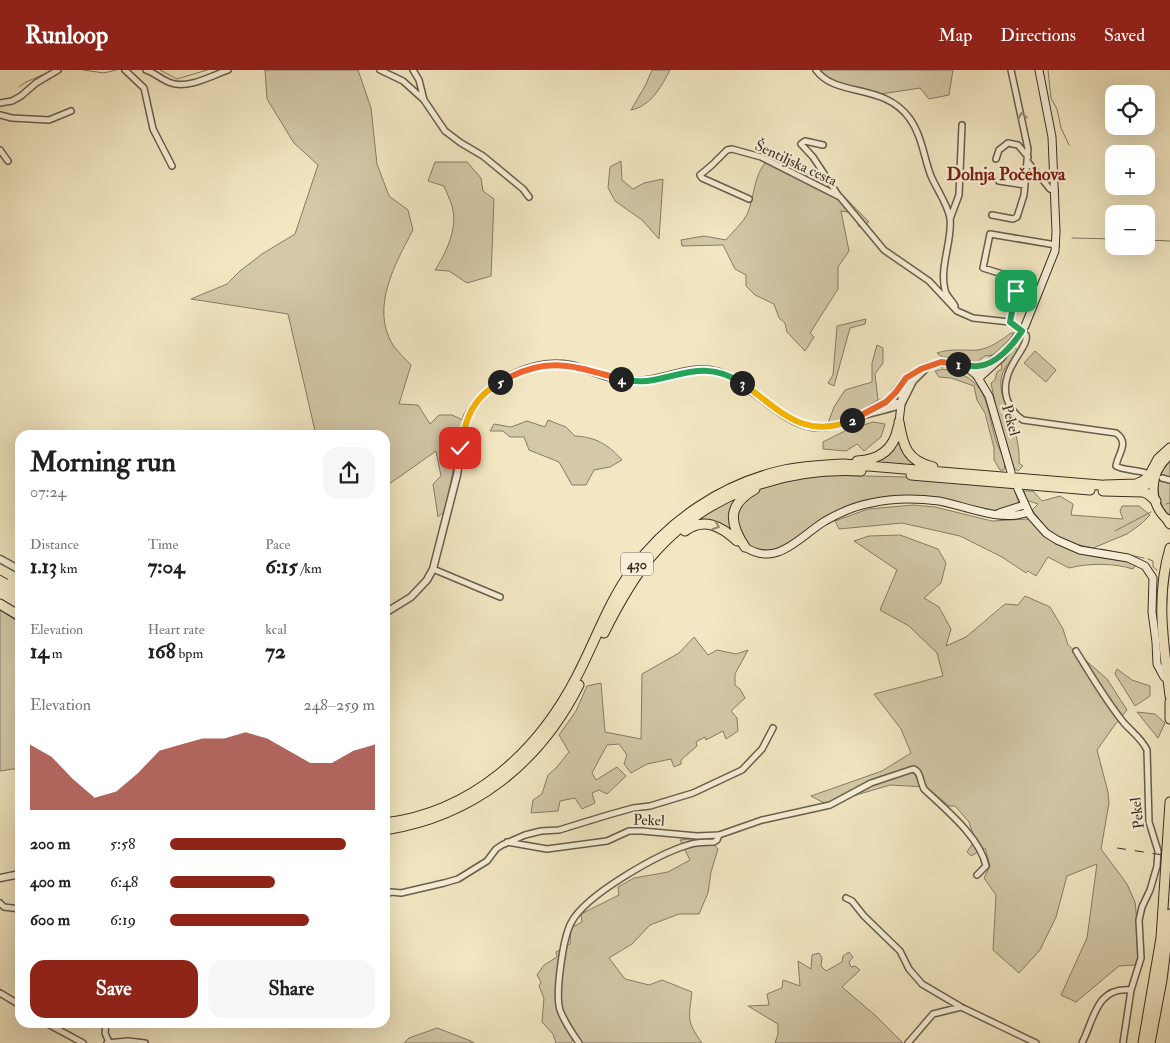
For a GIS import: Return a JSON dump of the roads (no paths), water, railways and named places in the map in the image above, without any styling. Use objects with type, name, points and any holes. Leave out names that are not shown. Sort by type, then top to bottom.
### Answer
[{"type":"highway","points":[[844,464],[852,461],[870,460],[886,453],[894,441],[899,422]]},
{"type":"highway","points":[[899,422],[902,442],[912,457],[922,464],[948,472]]},
{"type":"highway","points":[[1105,485],[1131,484],[1143,481],[1149,476],[1158,459],[1170,448]]},
{"type":"highway","name":"430","points":[[390,822],[424,814],[457,801],[482,787],[501,773],[536,739],[566,704],[606,615],[632,571],[658,540],[677,522],[704,503],[751,480],[782,471],[816,465],[844,464],[1142,487],[1158,477]]},
{"type":"highway","name":"430","points":[[390,829],[433,818],[460,807],[505,778],[524,762],[542,743],[566,704],[586,671],[623,596],[642,568],[658,549],[691,519],[714,504],[748,488],[789,476],[821,471],[846,470],[1032,486],[1143,492],[1156,501]]},
{"type":"highway","points":[[745,547],[738,537],[733,523],[733,514],[737,505],[748,493],[789,476]]},
{"type":"highway","points":[[658,549],[691,526],[702,523],[718,526],[727,531],[745,547]]},
{"type":"highway","points":[[1170,548],[1162,581],[1161,608],[1170,696]]},
{"type":"highway","points":[[0,597],[15,606]]},
{"type":"highway","points":[[0,604],[15,613]]},
{"type":"highway","points":[[1170,702],[1170,719]]},
{"type":"highway","points":[[1143,1043],[1160,938],[1170,802]]},
{"type":"highway","points":[[1150,1043],[1162,980],[1170,914]]},
{"type":"main road","points":[[978,377],[1001,358],[1010,347],[1040,292],[1056,245],[1051,129],[1039,70]]},
{"type":"main road","points":[[978,377],[980,370],[1010,347]]},
{"type":"main road","points":[[959,364],[976,366],[989,363]]},
{"type":"main road","name":"Pekel","points":[[978,377],[989,396],[1011,472]]},
{"type":"main road","points":[[899,422],[901,405]]},
{"type":"main road","name":"430","points":[[1158,477],[1161,464],[1170,455]]},
{"type":"main road","points":[[1158,477],[1153,488],[1156,501],[1160,512],[1169,522]]},
{"type":"main road","points":[[1018,488],[1026,508],[1046,533],[1068,546],[1080,550],[1128,558],[1146,566],[1153,578],[1152,612],[1156,642],[1156,664],[1164,677]]},
{"type":"main road","points":[[745,547],[760,554],[774,554],[790,546],[836,515],[879,501],[924,500],[994,513],[1026,508]]},
{"type":"street","points":[[0,103],[12,101],[46,73],[58,70]]},
{"type":"street","points":[[125,70],[144,88],[153,129],[172,166]]},
{"type":"street","points":[[146,70],[170,83],[179,85],[228,70]]},
{"type":"street","points":[[380,70],[403,81],[424,100],[445,131],[483,156],[523,189],[529,197]]},
{"type":"street","points":[[413,70],[419,80],[424,100]]},
{"type":"street","points":[[816,70],[820,76],[831,84],[878,95],[901,109],[915,128],[932,178],[947,209],[950,220]]},
{"type":"street","points":[[992,215],[1012,219],[1017,217],[1021,208],[1025,185],[1028,160],[1026,135],[1011,70]]},
{"type":"street","points":[[0,115],[12,118],[49,120],[71,111]]},
{"type":"street","points":[[957,311],[944,288],[950,220],[959,195],[962,125]]},
{"type":"street","points":[[823,145],[805,141],[801,144],[840,197]]},
{"type":"street","points":[[996,159],[999,150],[1008,142],[1018,145],[1050,189],[1055,191]]},
{"type":"street","name":"Šentiljska cesta","points":[[749,200],[702,178],[700,175],[712,166],[726,151],[732,149],[761,157],[840,197],[884,250],[930,281],[957,311],[973,318],[1010,322],[1020,329]]},
{"type":"street","points":[[0,150],[8,160]]},
{"type":"street","points":[[998,182],[1025,185]]},
{"type":"street","points":[[1010,322],[1016,291],[1016,280],[1010,276],[983,268],[990,234],[1056,245]]},
{"type":"street","points":[[1020,329],[1027,336],[1027,340],[1013,362],[1004,383],[1008,403],[1015,413],[1023,420],[1116,434],[1122,439],[1123,446],[1116,466],[1146,473]]},
{"type":"street","points":[[864,415],[886,402],[906,378],[941,362],[959,364],[978,377]]},
{"type":"street","points":[[390,610],[411,597],[433,569],[457,475],[467,417],[479,399],[492,387],[508,378],[541,366],[567,365],[634,381],[692,370],[716,371],[740,381],[784,414],[801,424],[829,428],[864,415],[901,405],[913,381],[927,367]]},
{"type":"street","points":[[901,405],[904,388],[914,374]]},
{"type":"street","points":[[886,402],[896,402],[901,405]]},
{"type":"street","points":[[1158,477],[1170,480]]},
{"type":"street","points":[[0,559],[15,567]]},
{"type":"street","points":[[433,569],[500,597]]},
{"type":"street","name":"Pekel","points":[[1076,651],[1113,708],[1147,750],[1149,822],[1158,851],[1157,866],[1139,920],[1141,958],[1131,990],[1123,1043]]},
{"type":"street","name":"Pekel","points":[[507,842],[525,835],[558,830],[693,793],[742,770],[762,749],[773,728]]},
{"type":"street","name":"Pekel","points":[[507,842],[547,849],[607,841],[636,831],[698,836],[719,835],[762,820],[830,805],[871,783],[913,769],[919,773],[924,789],[962,824],[979,850],[986,866],[977,875]]},
{"type":"street","points":[[579,1043],[560,1008],[558,996],[563,951],[571,923],[583,908],[597,896],[628,875],[662,855],[688,844],[714,842],[718,840],[719,835]]},
{"type":"street","points":[[390,892],[401,892],[458,879],[487,861],[496,849],[507,842]]},
{"type":"street","points":[[0,878],[15,875]]},
{"type":"street","points":[[846,898],[852,901],[864,916],[900,951],[909,969],[922,984],[961,1007],[1036,1043]]},
{"type":"street","points":[[0,903],[4,906],[15,908]]},
{"type":"street","points":[[1082,1043],[1093,1012],[1099,1004],[1110,994],[1121,989],[1131,990]]},
{"type":"street","points":[[0,993],[15,1002]]},
{"type":"street","points":[[908,1043],[933,1014],[961,1007]]},
{"type":"street","points":[[55,1028],[83,1043]]},
{"type":"street","points":[[105,1028],[108,1043],[128,1041],[145,1043]]},
{"type":"waterway","points":[[47,73],[52,70]]},
{"type":"waterway","points":[[83,70],[104,73],[116,70]]},
{"type":"waterway","points":[[160,70],[177,79],[207,70]]},
{"type":"waterway","points":[[1048,70],[1051,98],[1057,109],[1061,128],[1069,145]]},
{"type":"waterway","points":[[19,87],[42,75]]},
{"type":"waterway","points":[[1072,238],[1105,239]]},
{"type":"waterway","points":[[1155,240],[1170,241]]},
{"type":"waterway","points":[[1166,504],[1170,503]]},
{"type":"waterway","points":[[1115,531],[1151,512]]},
{"type":"waterway","points":[[1101,549],[1144,558]]},
{"type":"waterway","points":[[1148,559],[1153,561],[1153,567],[1157,570]]},
{"type":"railway","points":[[0,575],[15,583]]},
{"type":"railway","points":[[1117,848],[1170,856]]},
{"type":"district","name":"Dolnja Počehova","points":[[1006,174]]}]
